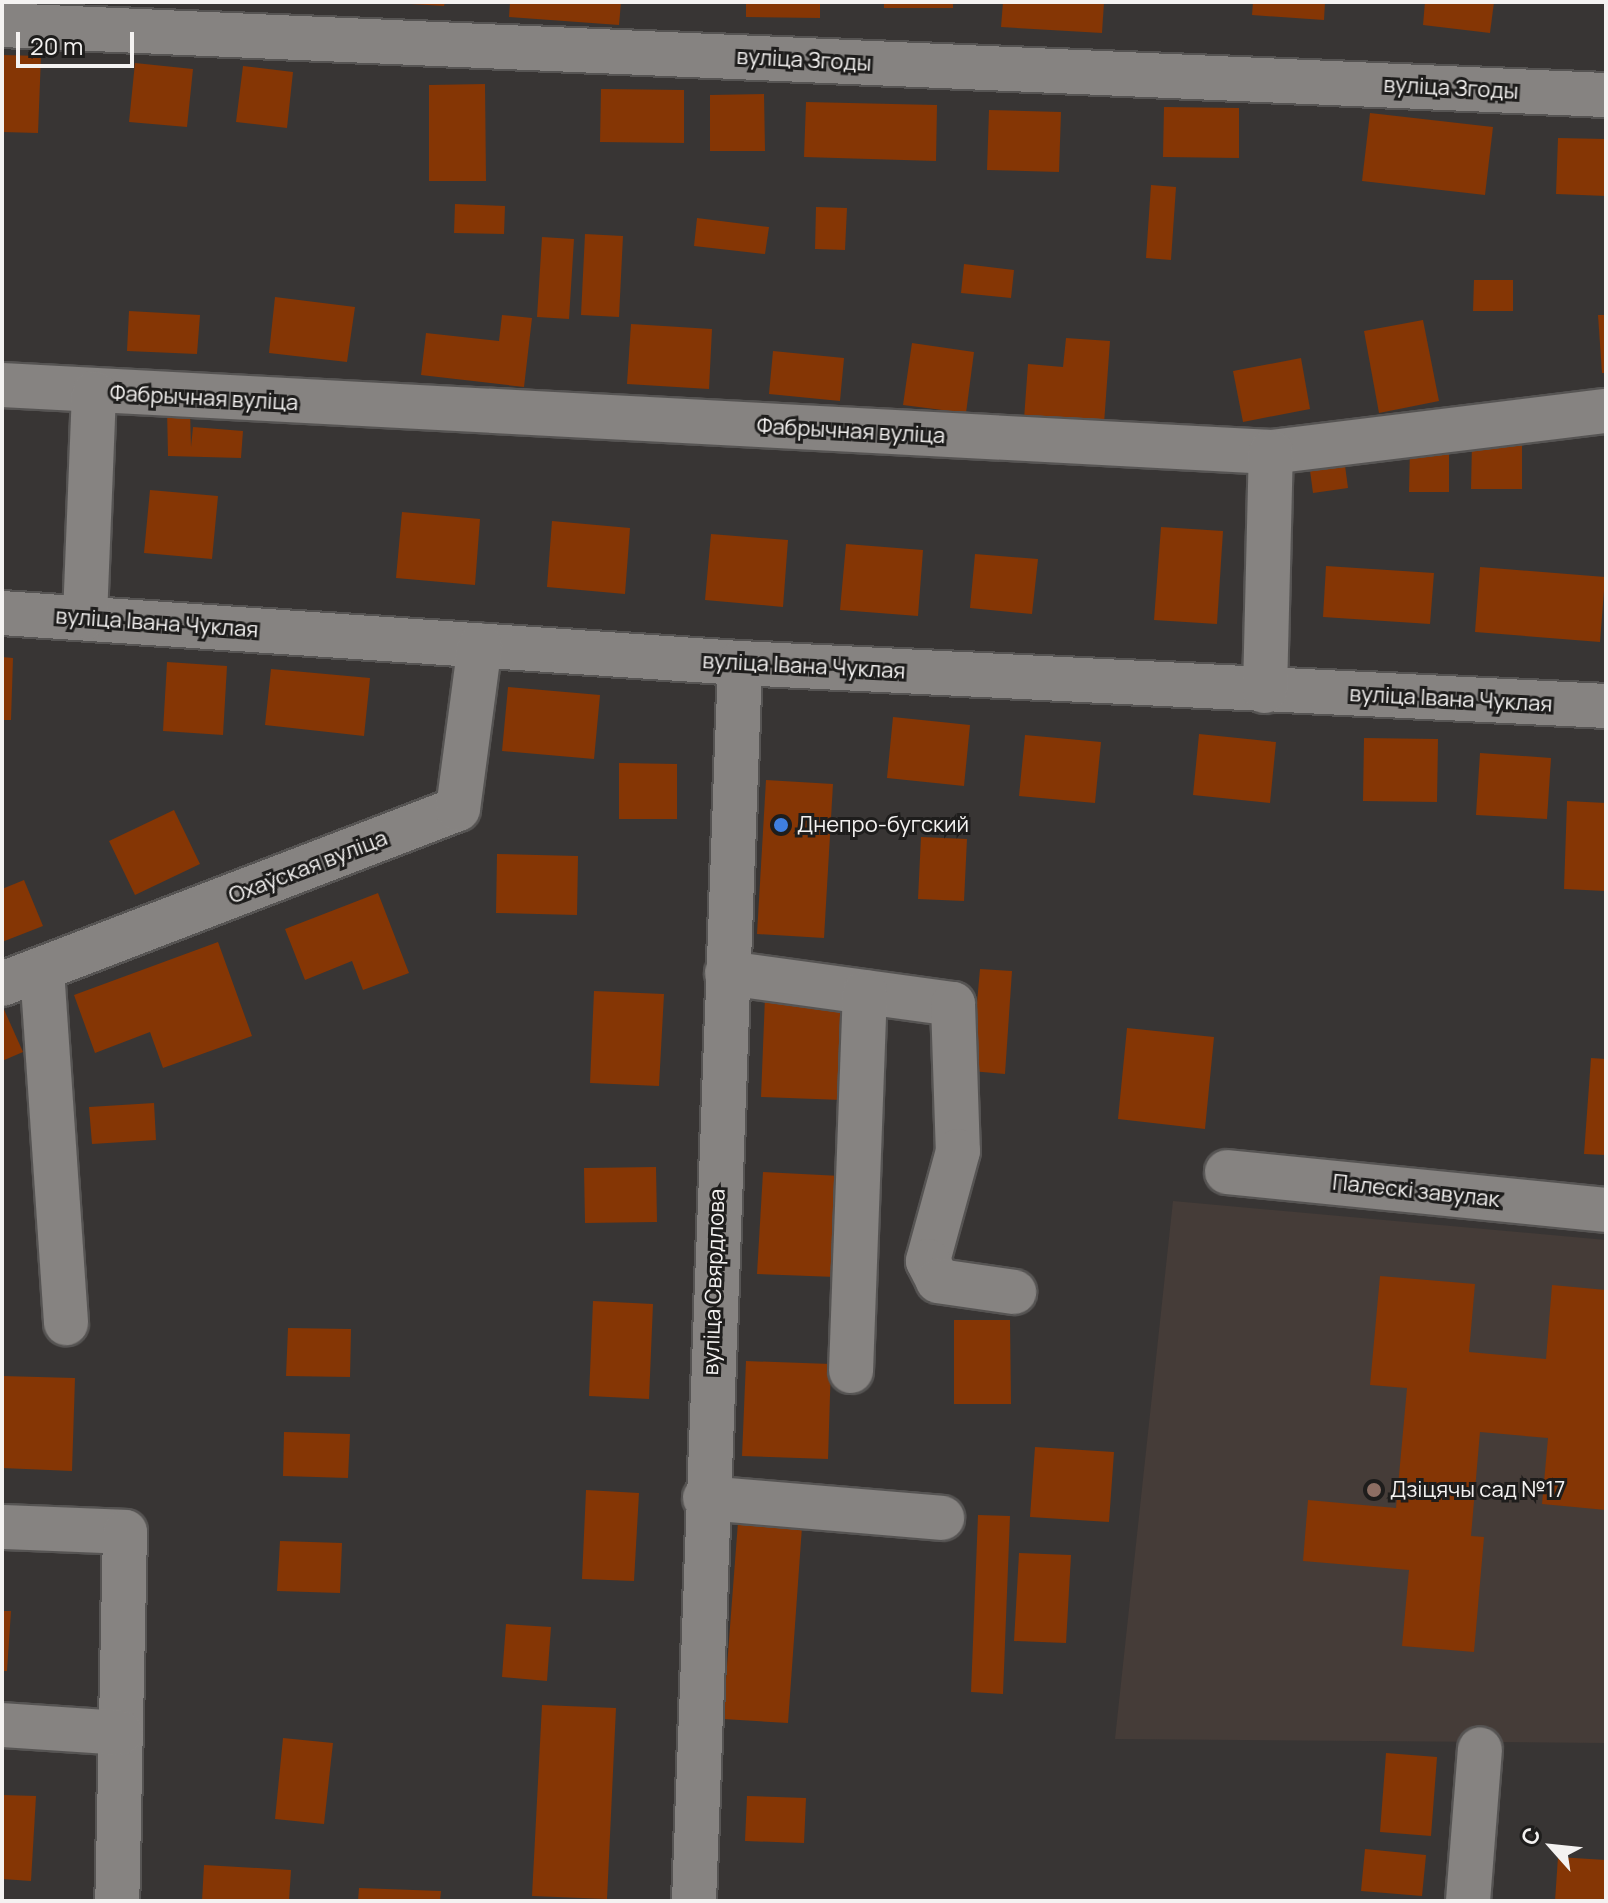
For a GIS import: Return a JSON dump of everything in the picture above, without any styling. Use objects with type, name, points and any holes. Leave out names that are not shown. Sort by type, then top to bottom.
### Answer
[{"type":"street","name":"вуліца Згоды","points":[[2,25],[1606,95]]},
{"type":"street","name":"Фабрычная вуліца","points":[[2,385],[94,393],[1271,452],[1606,411]]},
{"type":"street","name":"Фабрычная вуліца","points":[[85,617],[94,393]]},
{"type":"street","points":[[1265,691],[1271,452]]},
{"type":"street","name":"вуліца Івана Чуклая","points":[[2,613],[740,663],[1606,706]]},
{"type":"street","name":"Охаўская вуліца","points":[[2,984],[458,809],[480,645]]},
{"type":"street","name":"вуліца Свярдлова","points":[[694,1901],[705,1498],[740,663]]},
{"type":"street","points":[[42,970],[66,1323]]},
{"type":"street","points":[[727,973],[953,1004],[958,1151],[928,1261],[938,1281],[1014,1292]]},
{"type":"street","points":[[851,1371],[865,992]]},
{"type":"street","name":"Палескі завулак","points":[[1227,1172],[1606,1210]]},
{"type":"street","points":[[705,1498],[942,1518]]},
{"type":"street","points":[[2,1527],[125,1532],[117,1901]]},
{"type":"street","points":[[2,1725],[121,1733]]},
{"type":"street","points":[[1468,1901],[1480,1749]]},
{"type":"shaded area","name":"Дзіцячы сад №17","points":[[1173,1201],[1606,1240],[1606,1743],[1115,1739]]},
{"type":"building","points":[[411,2],[445,2],[444,6]]},
{"type":"building","points":[[510,2],[621,2],[619,25],[509,17]]},
{"type":"building","points":[[746,2],[820,2],[820,18],[746,17]]},
{"type":"building","points":[[884,2],[953,2],[953,8],[884,8]]},
{"type":"building","points":[[1003,2],[1104,2],[1102,33],[1001,27]]},
{"type":"building","points":[[1253,2],[1325,2],[1324,20],[1252,15]]},
{"type":"building","points":[[1425,2],[1494,2],[1490,33],[1423,25]]},
{"type":"building","points":[[2,55],[41,56],[38,133],[2,132]]},
{"type":"building","points":[[135,63],[193,69],[187,127],[129,122]]},
{"type":"building","points":[[243,66],[293,72],[287,128],[236,122]]},
{"type":"building","points":[[485,84],[486,181],[429,181],[429,85]]},
{"type":"building","points":[[601,89],[684,90],[684,143],[600,142]]},
{"type":"building","points":[[764,94],[765,151],[710,151],[710,95]]},
{"type":"building","points":[[806,102],[937,105],[936,161],[804,157]]},
{"type":"building","points":[[1164,107],[1239,108],[1239,158],[1163,157]]},
{"type":"building","points":[[989,110],[1061,112],[1059,172],[987,170]]},
{"type":"building","points":[[1370,113],[1493,127],[1485,195],[1362,181]]},
{"type":"building","points":[[1558,138],[1606,139],[1606,196],[1556,194]]},
{"type":"building","points":[[1151,185],[1176,187],[1171,260],[1146,258]]},
{"type":"building","points":[[455,204],[505,206],[504,234],[454,233]]},
{"type":"building","points":[[816,207],[847,208],[845,250],[815,249]]},
{"type":"building","points":[[697,218],[769,227],[765,254],[694,246]]},
{"type":"building","points":[[585,234],[623,236],[619,317],[581,315]]},
{"type":"building","points":[[542,237],[574,239],[569,319],[537,317]]},
{"type":"building","points":[[964,264],[1014,270],[1011,298],[961,293]]},
{"type":"building","points":[[1474,280],[1513,280],[1513,311],[1473,311]]},
{"type":"building","points":[[275,297],[355,307],[347,362],[269,353]]},
{"type":"building","points":[[129,311],[200,315],[197,354],[127,351]]},
{"type":"building","points":[[502,315],[532,318],[524,387],[421,375],[426,333],[499,341]]},
{"type":"building","points":[[1598,315],[1606,315],[1606,373],[1602,373]]},
{"type":"building","points":[[1423,320],[1439,401],[1379,413],[1364,331]]},
{"type":"building","points":[[631,324],[712,329],[709,389],[627,384]]},
{"type":"building","points":[[1066,338],[1110,341],[1104,424],[1024,419],[1028,364],[1063,367]]},
{"type":"building","points":[[912,343],[974,352],[966,413],[903,405]]},
{"type":"building","points":[[773,351],[844,358],[840,401],[769,394]]},
{"type":"building","points":[[1301,358],[1310,409],[1243,422],[1233,371]]},
{"type":"building","points":[[167,409],[190,409],[191,447],[193,427],[243,431],[241,458],[168,456]]},
{"type":"building","points":[[1472,444],[1522,445],[1522,489],[1471,489]]},
{"type":"building","points":[[1410,448],[1449,448],[1449,492],[1409,492]]},
{"type":"building","points":[[1344,458],[1348,488],[1313,493],[1309,463]]},
{"type":"building","points":[[150,490],[218,496],[212,559],[144,553]]},
{"type":"building","points":[[402,512],[480,519],[475,585],[396,578]]},
{"type":"building","points":[[552,521],[630,528],[625,594],[547,587]]},
{"type":"building","points":[[1161,527],[1223,531],[1217,624],[1154,620]]},
{"type":"building","points":[[711,534],[788,540],[783,607],[705,600]]},
{"type":"building","points":[[846,544],[923,550],[918,616],[840,610]]},
{"type":"building","points":[[975,554],[1038,559],[1032,614],[970,608]]},
{"type":"building","points":[[1326,566],[1434,573],[1430,624],[1323,617]]},
{"type":"building","points":[[1480,567],[1605,577],[1600,642],[1475,632]]},
{"type":"building","points":[[2,657],[13,658],[11,720],[2,720]]},
{"type":"building","points":[[167,662],[227,666],[223,735],[163,731]]},
{"type":"building","points":[[271,669],[370,678],[364,736],[265,725]]},
{"type":"building","points":[[508,687],[600,695],[594,759],[502,751]]},
{"type":"building","points":[[893,717],[970,725],[964,786],[887,778]]},
{"type":"building","points":[[1199,734],[1276,742],[1270,803],[1193,795]]},
{"type":"building","points":[[1025,735],[1101,742],[1095,803],[1019,796]]},
{"type":"building","points":[[1364,738],[1438,739],[1437,802],[1363,801]]},
{"type":"building","points":[[1480,753],[1551,758],[1547,819],[1476,815]]},
{"type":"building","points":[[619,763],[677,764],[677,819],[619,819]]},
{"type":"building","points":[[766,780],[833,784],[824,938],[757,934]]},
{"type":"building","points":[[1567,801],[1606,803],[1606,891],[1564,889]]},
{"type":"building","points":[[174,810],[200,864],[135,895],[109,841]]},
{"type":"building","points":[[921,837],[967,839],[964,901],[918,899]]},
{"type":"building","points":[[497,854],[578,856],[577,915],[496,913]]},
{"type":"building","points":[[24,880],[43,926],[2,942],[2,889]]},
{"type":"building","points":[[378,893],[409,973],[363,990],[352,961],[305,980],[285,929]]},
{"type":"building","points":[[218,942],[252,1036],[163,1068],[150,1032],[95,1053],[74,995]]},
{"type":"building","points":[[980,969],[1012,971],[1005,1074],[971,1071]]},
{"type":"building","points":[[594,991],[664,994],[659,1086],[590,1083]]},
{"type":"building","points":[[765,997],[846,1000],[842,1100],[761,1097]]},
{"type":"building","points":[[2,1005],[23,1052],[2,1061]]},
{"type":"building","points":[[1127,1028],[1214,1037],[1205,1129],[1118,1119]]},
{"type":"building","points":[[1591,1058],[1606,1059],[1606,1155],[1584,1154]]},
{"type":"building","points":[[154,1103],[156,1140],[92,1144],[89,1107]]},
{"type":"building","points":[[656,1167],[657,1222],[585,1223],[584,1168]]},
{"type":"building","points":[[763,1172],[841,1176],[836,1277],[757,1274]]},
{"type":"building","points":[[1380,1276],[1475,1284],[1469,1352],[1546,1359],[1552,1285],[1606,1290],[1606,1510],[1542,1504],[1548,1438],[1480,1432],[1471,1536],[1484,1537],[1474,1652],[1402,1646],[1409,1570],[1303,1561],[1308,1500],[1396,1508],[1407,1388],[1370,1385]]},
{"type":"building","points":[[593,1301],[653,1304],[649,1399],[589,1396]]},
{"type":"building","points":[[954,1320],[1010,1320],[1011,1404],[954,1404]]},
{"type":"building","points":[[288,1328],[351,1329],[350,1377],[286,1376]]},
{"type":"building","points":[[746,1361],[831,1364],[828,1459],[742,1456]]},
{"type":"building","points":[[2,1376],[75,1378],[72,1471],[2,1468]]},
{"type":"building","points":[[284,1432],[350,1434],[348,1478],[283,1476]]},
{"type":"building","points":[[1035,1447],[1114,1452],[1109,1522],[1030,1517]]},
{"type":"building","points":[[586,1490],[639,1493],[634,1581],[582,1579]]},
{"type":"building","points":[[978,1515],[1010,1516],[1003,1694],[971,1692]]},
{"type":"building","points":[[738,1522],[802,1527],[788,1723],[723,1719]]},
{"type":"building","points":[[280,1541],[342,1543],[340,1593],[277,1591]]},
{"type":"building","points":[[1019,1553],[1071,1555],[1066,1643],[1014,1641]]},
{"type":"building","points":[[2,1611],[11,1611],[7,1671],[2,1671]]},
{"type":"building","points":[[506,1624],[551,1627],[547,1681],[502,1677]]},
{"type":"building","points":[[542,1705],[616,1708],[607,1899],[532,1896]]},
{"type":"building","points":[[283,1738],[333,1743],[324,1824],[275,1819]]},
{"type":"building","points":[[1386,1753],[1437,1757],[1431,1836],[1380,1832]]},
{"type":"building","points":[[2,1795],[36,1796],[31,1881],[2,1879]]},
{"type":"building","points":[[747,1796],[806,1798],[804,1843],[745,1841]]},
{"type":"building","points":[[1365,1849],[1426,1855],[1422,1896],[1361,1891]]},
{"type":"building","points":[[1558,1857],[1606,1860],[1606,1901],[1555,1901]]},
{"type":"building","points":[[204,1865],[291,1870],[289,1901],[202,1901]]},
{"type":"building","points":[[359,1888],[441,1891],[440,1901],[358,1901]]},
{"type":"place","name":"Днепро-бугский","points":[[781,825]]},
{"type":"place","name":"Дзіцячы сад №17","points":[[1374,1490]]}]
